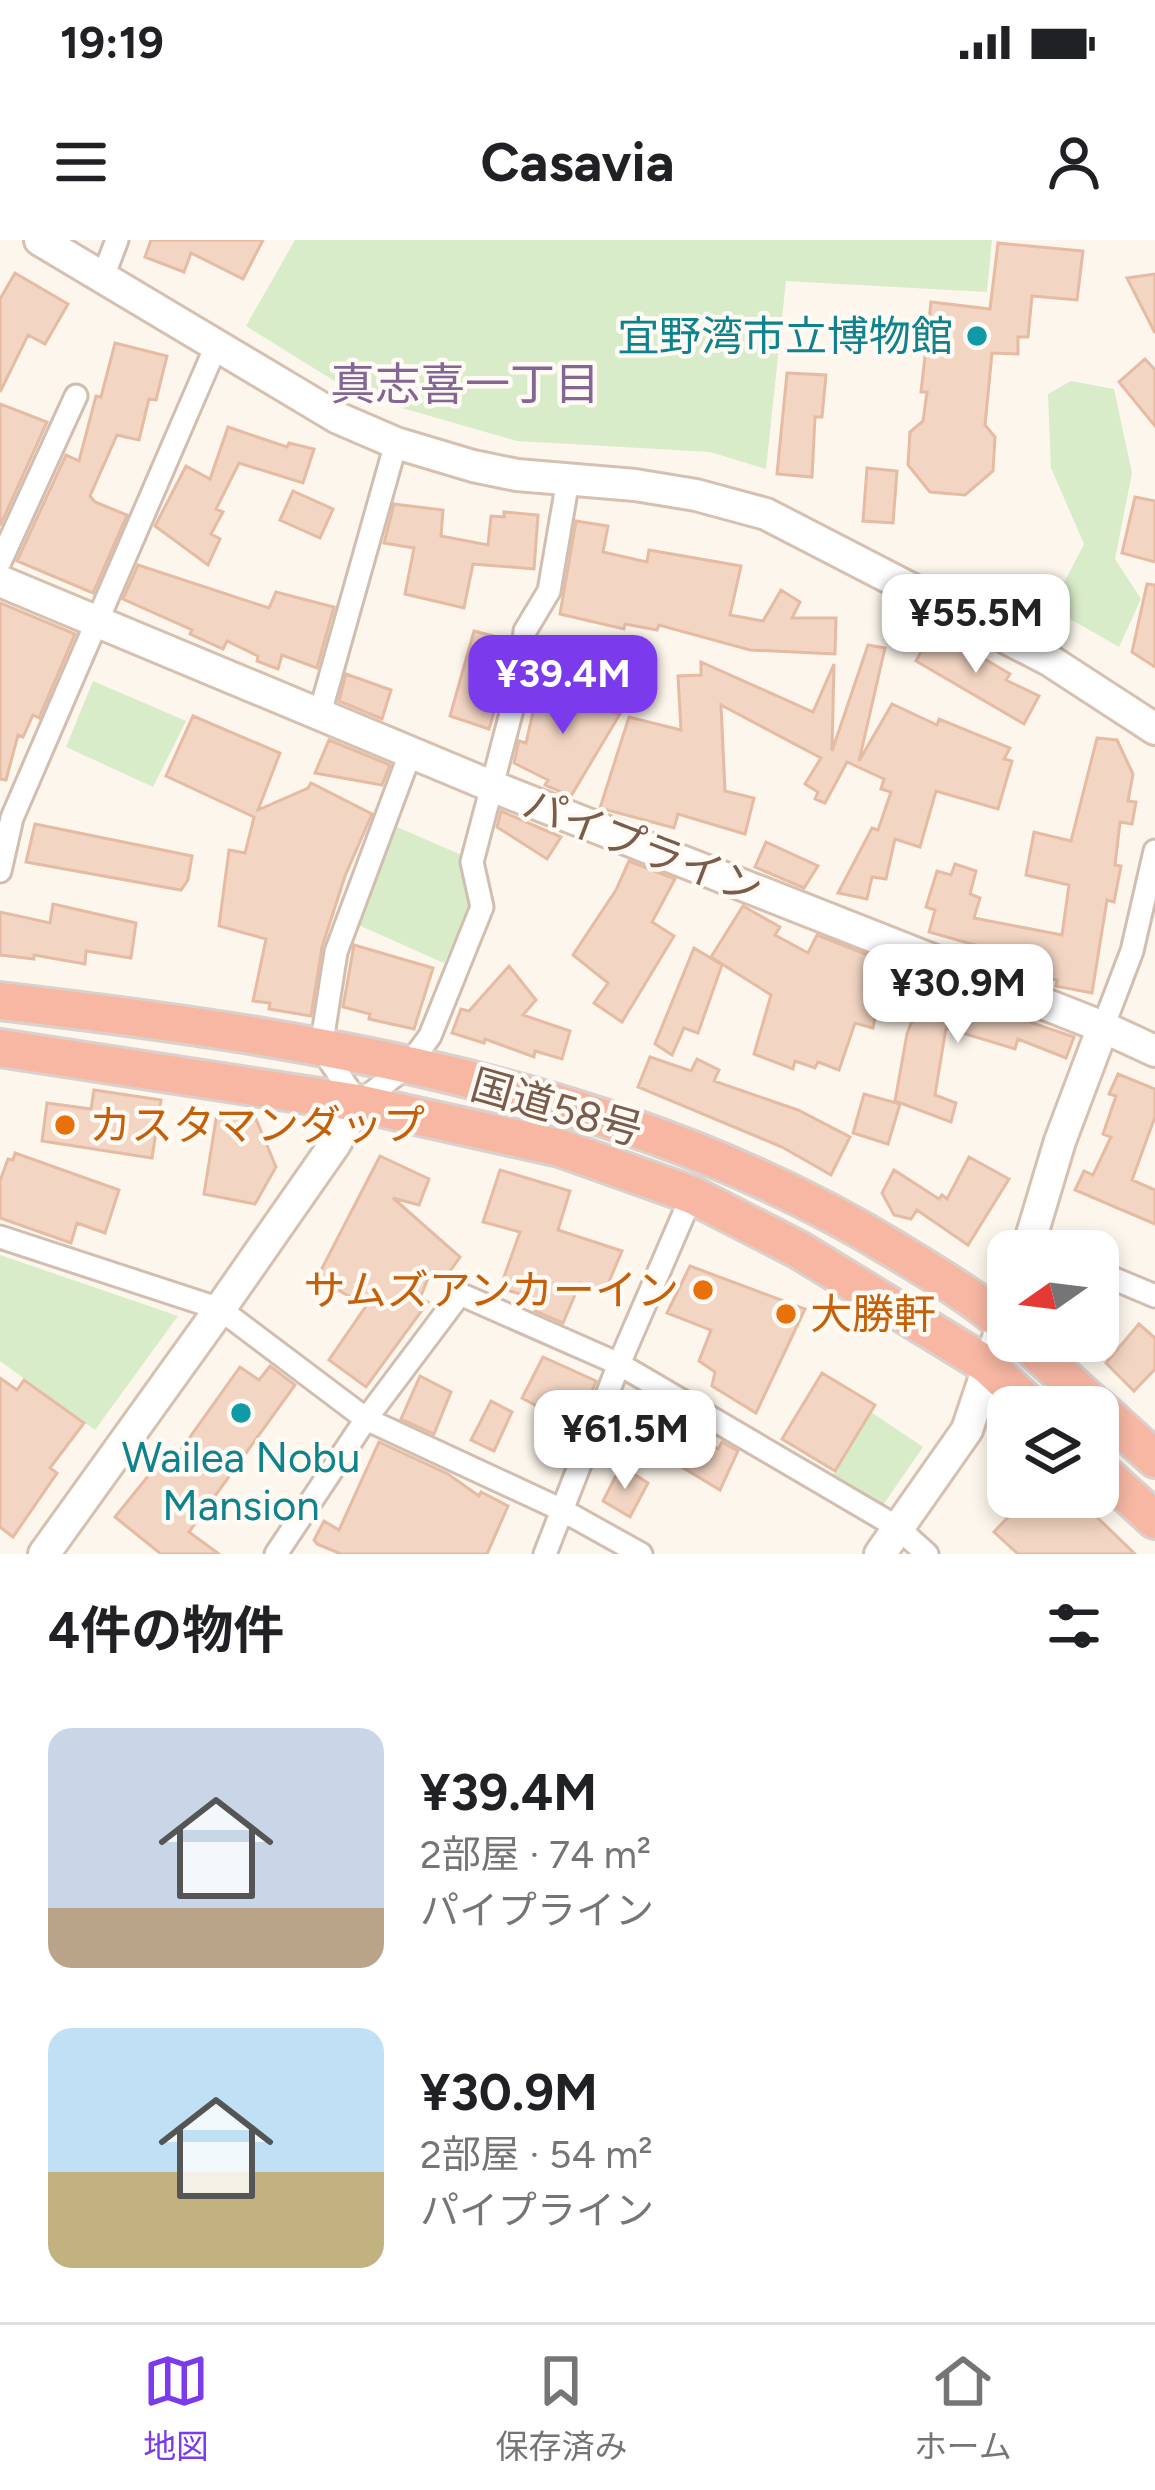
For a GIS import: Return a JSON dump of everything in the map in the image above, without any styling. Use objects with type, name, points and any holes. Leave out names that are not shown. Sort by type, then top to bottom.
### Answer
[{"type":"highway","name":"国道58号","points":[[0,1001],[150,1018],[321,1048],[555,1102],[698,1150],[764,1178],[827,1209],[987,1308]]},
{"type":"highway","name":"国道58号","points":[[0,1048],[358,1103],[560,1148],[692,1195],[799,1250],[987,1365],[1010,1386]]},
{"type":"highway","name":"国道58号","points":[[1051,1362],[1076,1386]]},
{"type":"highway","name":"国道58号","points":[[1119,1426],[1155,1459]]},
{"type":"highway","points":[[1119,1487],[1155,1520]]},
{"type":"street","points":[[40,240],[296,396],[396,443],[473,466],[696,495],[766,514],[1049,660],[1155,729]]},
{"type":"street","points":[[103,277],[117,240]]},
{"type":"street","points":[[0,871],[12,818],[217,344]]},
{"type":"street","points":[[0,562],[76,396]]},
{"type":"street","points":[[320,713],[396,443]]},
{"type":"street","points":[[44,1554],[220,1310],[335,1144],[358,1103],[408,1066],[430,1036],[482,908],[472,862],[520,679],[525,631],[549,591],[568,480]]},
{"type":"street","name":"パイプライン","points":[[0,581],[410,754],[1155,1051]]},
{"type":"street","points":[[358,1103],[321,1048],[336,952],[410,754]]},
{"type":"street","points":[[1040,1230],[1060,1141],[1132,951],[1155,851]]},
{"type":"street","points":[[545,1554],[692,1195]]},
{"type":"street","points":[[0,1237],[220,1310],[366,1419],[562,1510],[641,1554]]},
{"type":"street","points":[[1119,1281],[1155,1296]]},
{"type":"street","points":[[276,1554],[366,1419],[460,1294],[619,1364],[897,1526],[927,1554]]},
{"type":"street","points":[[880,1554],[967,1430],[989,1362]]},
{"type":"green space","points":[[295,240],[992,240],[987,292],[786,281],[766,469],[710,452],[517,441],[357,395],[246,326]]},
{"type":"green space","points":[[1071,381],[1114,389],[1132,473],[1115,559],[1141,599],[1119,647],[1051,608],[1084,544],[1051,468],[1048,394]]},
{"type":"green space","points":[[93,681],[186,721],[153,787],[66,747]]},
{"type":"green space","points":[[395,826],[464,856],[470,905],[444,963],[356,924]]},
{"type":"green space","points":[[0,1255],[178,1316],[95,1430],[0,1361]]},
{"type":"green space","points":[[871,1412],[923,1447],[881,1508],[831,1479]]},
{"type":"building","points":[[151,240],[263,240],[243,279],[191,253],[184,272],[145,257]]},
{"type":"building","points":[[998,243],[1083,251],[1077,300],[1032,296],[1028,337],[1018,337],[1018,354],[992,353],[985,425],[995,437],[993,471],[965,495],[930,492],[908,465],[910,432],[923,421],[927,392],[921,392],[931,302],[990,309]]},
{"type":"building","points":[[15,273],[68,304],[45,344],[28,335],[0,392],[0,299]]},
{"type":"building","points":[[1155,274],[1155,333],[1127,278]]},
{"type":"building","points":[[115,343],[167,356],[139,440],[117,435],[90,496],[127,515],[93,593],[17,561],[66,455],[79,461]]},
{"type":"building","points":[[1145,359],[1155,370],[1155,426],[1119,382]]},
{"type":"building","points":[[787,373],[826,375],[822,417],[815,417],[812,477],[777,474]]},
{"type":"building","points":[[0,404],[47,422],[0,526]]},
{"type":"building","points":[[228,427],[287,447],[289,443],[314,449],[303,483],[239,463],[216,509],[223,512],[211,534],[220,539],[208,565],[155,526],[186,466],[210,479]]},
{"type":"building","points":[[867,468],[897,471],[893,523],[863,521]]},
{"type":"building","points":[[293,491],[333,509],[320,538],[280,520]]},
{"type":"building","points":[[1135,497],[1155,501],[1155,562],[1122,553]]},
{"type":"building","points":[[394,504],[443,510],[441,536],[488,545],[491,516],[504,517],[504,512],[538,515],[534,569],[473,564],[464,608],[405,594],[414,548],[384,543]]},
{"type":"building","points":[[576,521],[608,526],[603,552],[647,562],[649,550],[741,566],[730,615],[763,621],[781,590],[800,602],[792,618],[836,618],[835,654],[750,650],[659,625],[657,630],[625,624],[624,629],[560,614]]},
{"type":"building","points":[[138,565],[269,608],[276,592],[334,607],[317,668],[282,655],[278,669],[227,641],[223,649],[123,599]]},
{"type":"building","points":[[1147,584],[1155,585],[1155,667],[1132,652]]},
{"type":"building","points":[[0,603],[75,634],[39,718],[33,715],[23,737],[18,735],[6,780],[0,779]]},
{"type":"building","points":[[934,629],[1010,674],[1006,680],[1039,696],[1024,724],[916,661]]},
{"type":"building","points":[[474,631],[509,640],[489,729],[450,716]]},
{"type":"building","points":[[868,645],[885,648],[859,761],[892,704],[937,725],[939,719],[1010,748],[1004,759],[1012,761],[998,809],[936,791],[920,847],[895,839],[886,879],[872,877],[867,899],[838,893],[872,828],[878,830],[891,792],[881,789],[884,779],[847,762],[825,803],[815,799],[818,792],[805,784],[821,758],[721,705],[725,791],[754,798],[745,834],[678,814],[674,828],[600,808],[629,717],[681,730],[678,676],[701,675],[701,662],[813,712],[834,664],[832,751]]},
{"type":"building","points":[[346,674],[391,690],[382,719],[339,701]]},
{"type":"building","points":[[540,681],[587,693],[583,704],[620,714],[571,796],[514,763],[519,741],[526,743]]},
{"type":"building","points":[[193,716],[280,753],[258,810],[311,783],[372,814],[322,947],[311,1016],[269,1009],[270,1003],[253,1001],[266,939],[219,926],[229,850],[245,853],[254,817],[166,776]]},
{"type":"building","points":[[1097,738],[1117,740],[1133,774],[1128,801],[1136,802],[1132,824],[1120,822],[1115,865],[1121,866],[1114,902],[1107,900],[1092,993],[1056,986],[1057,980],[999,965],[991,962],[993,950],[929,932],[935,910],[926,907],[937,871],[951,875],[955,864],[976,871],[970,894],[980,898],[974,918],[1062,935],[1069,885],[1026,875],[1034,832],[1071,841]]},
{"type":"building","points":[[329,740],[390,765],[382,785],[315,773]]},
{"type":"building","points":[[501,811],[561,837],[547,859],[497,827]]},
{"type":"building","points":[[35,824],[192,856],[188,880],[181,890],[26,862]]},
{"type":"building","points":[[766,842],[818,866],[804,888],[755,867]]},
{"type":"building","points":[[629,861],[675,879],[652,922],[674,936],[622,1022],[594,1003],[608,983],[573,955],[616,890]]},
{"type":"building","points":[[53,904],[136,923],[131,958],[86,951],[85,964],[0,955],[0,912],[50,923]]},
{"type":"building","points":[[743,906],[780,927],[775,935],[808,953],[817,935],[886,962],[873,1028],[855,1023],[839,1070],[818,1062],[815,1068],[795,1061],[793,1069],[754,1054],[771,995],[711,957]]},
{"type":"building","points":[[354,945],[433,968],[414,1029],[369,1019],[370,1014],[343,1007]]},
{"type":"building","points":[[694,948],[722,965],[698,1033],[684,1028],[672,1055],[655,1044]]},
{"type":"building","points":[[509,966],[536,1000],[523,1015],[570,1031],[562,1059],[535,1051],[534,1057],[452,1033],[461,1009],[469,1011]]},
{"type":"building","points":[[925,986],[954,995],[950,1007],[985,1017],[988,1008],[1074,1037],[1066,1058],[1018,1039],[1015,1049],[946,1028],[935,1095],[956,1103],[951,1122],[895,1101],[907,1034]]},
{"type":"building","points":[[650,1057],[691,1071],[697,1059],[719,1070],[714,1081],[798,1110],[850,1137],[831,1175],[782,1147],[638,1087]]},
{"type":"building","points":[[1118,1074],[1155,1089],[1155,1117],[1132,1180],[1155,1190],[1155,1224],[1075,1190],[1084,1171],[1093,1175],[1111,1137],[1103,1134],[1116,1096],[1109,1094]]},
{"type":"building","points":[[94,1090],[161,1100],[152,1158],[42,1141],[47,1103],[91,1109]]},
{"type":"building","points":[[864,1094],[900,1104],[888,1144],[853,1133]]},
{"type":"building","points":[[217,1113],[256,1119],[276,1167],[255,1204],[204,1194]]},
{"type":"building","points":[[15,1153],[119,1190],[105,1233],[77,1223],[71,1243],[0,1218],[0,1181]]},
{"type":"building","points":[[380,1156],[429,1179],[419,1205],[393,1198],[460,1257],[443,1281],[429,1276],[420,1298],[428,1302],[366,1387],[329,1360],[366,1306],[317,1278]]},
{"type":"building","points":[[969,1157],[1009,1179],[968,1245],[917,1210],[911,1219],[894,1215],[882,1193],[894,1170],[939,1199],[942,1195],[947,1199]]},
{"type":"building","points":[[500,1170],[570,1191],[558,1230],[622,1251],[605,1291],[580,1283],[563,1323],[535,1311],[540,1300],[500,1288],[520,1232],[483,1222]]},
{"type":"building","points":[[690,1266],[805,1309],[756,1413],[712,1386],[715,1372],[699,1361],[711,1330],[667,1313]]},
{"type":"building","points":[[1139,1324],[1155,1338],[1155,1369],[1134,1391],[1106,1363],[1119,1362],[1119,1348]]},
{"type":"building","points":[[543,1357],[596,1381],[577,1427],[522,1398]]},
{"type":"building","points":[[270,1366],[295,1385],[189,1532],[219,1554],[161,1554],[115,1517],[170,1449],[177,1455],[240,1367],[259,1380]]},
{"type":"building","points":[[822,1373],[875,1405],[835,1471],[782,1439]]},
{"type":"building","points":[[420,1376],[451,1392],[434,1434],[401,1419]]},
{"type":"building","points":[[0,1378],[17,1390],[24,1380],[84,1423],[50,1468],[57,1473],[13,1537],[0,1527]]},
{"type":"building","points":[[491,1401],[512,1412],[494,1451],[471,1440]]},
{"type":"building","points":[[691,1433],[718,1449],[722,1442],[738,1451],[720,1490],[675,1463]]},
{"type":"building","points":[[379,1442],[448,1474],[479,1496],[481,1492],[508,1506],[487,1554],[341,1554],[317,1544],[314,1540],[324,1521],[339,1530]]},
{"type":"building","points":[[621,1466],[648,1483],[630,1517],[603,1501]]},
{"type":"building","points":[[1007,1518],[1098,1518],[1135,1554],[1018,1554],[994,1532]]},
{"type":"place","name":"宜野湾市立博物館","points":[[977,336]]},
{"type":"place","name":"カスタマンダップ","points":[[65,1125]]},
{"type":"place","name":"サムズアンカーイン","points":[[703,1290]]},
{"type":"place","name":"大勝軒","points":[[786,1314]]},
{"type":"place","name":"Wailea Nobu Mansion","points":[[241,1413]]},
{"type":"district","name":"真志喜一丁目","points":[[465,384]]}]
